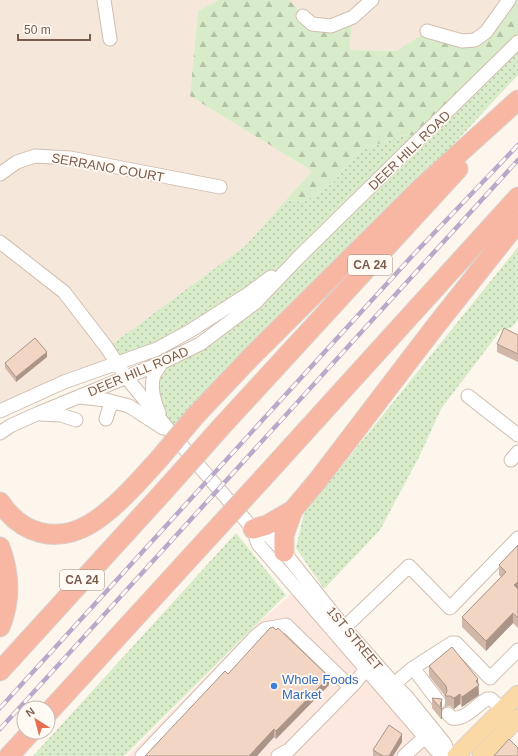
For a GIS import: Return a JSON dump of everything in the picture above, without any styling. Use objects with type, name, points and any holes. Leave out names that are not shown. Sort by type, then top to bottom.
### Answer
[{"type":"highway","points":[[0,502],[14,519],[31,530],[51,535],[74,532],[90,524],[109,510],[158,459],[239,368],[422,187],[518,100]]},
{"type":"highway","name":"CA 24","points":[[0,671],[222,426],[518,106]]},
{"type":"highway","points":[[56,704],[518,197]]},
{"type":"highway","points":[[284,552],[284,535],[293,510],[318,480],[434,328],[518,222]]},
{"type":"highway","points":[[253,529],[267,525],[293,510]]},
{"type":"highway","points":[[0,547],[6,566],[8,584],[6,610],[0,627]]},
{"type":"highway","points":[[9,756],[24,740]]},
{"type":"main road","points":[[456,756],[518,694]]},
{"type":"main road","points":[[481,756],[518,718]]},
{"type":"street","points":[[104,0],[110,39]]},
{"type":"street","points":[[303,16],[312,24],[331,26],[353,17],[372,0]]},
{"type":"street","points":[[427,31],[462,41],[475,40],[486,32],[508,0]]},
{"type":"street","name":"DEER HILL ROAD","points":[[0,433],[10,426],[39,413],[161,363],[200,344],[255,303],[299,257],[518,42]]},
{"type":"street","name":"SERRANO COURT","points":[[0,174],[17,162],[35,156],[70,158],[220,187]]},
{"type":"street","name":"1ST STREET","points":[[0,242],[64,292],[126,377],[253,529],[258,544],[436,750],[444,756]]},
{"type":"street","name":"DEER HILL ROAD","points":[[0,411],[64,382],[157,349],[190,331],[248,294],[299,257]]},
{"type":"street","points":[[161,363],[154,375],[153,388],[156,405],[168,429]]},
{"type":"street","points":[[468,396],[518,435]]},
{"type":"street","points":[[76,397],[89,397],[129,406],[168,429]]},
{"type":"street","points":[[106,419],[109,409],[114,402]]},
{"type":"street","points":[[39,413],[61,415],[76,420]]},
{"type":"street","name":"1ST STREET","points":[[253,529],[269,536],[284,552],[348,630],[407,697],[444,744],[449,756]]},
{"type":"street","points":[[518,538],[450,608],[409,566],[348,630],[367,670],[378,675],[385,682],[394,684],[413,668],[452,643],[456,644],[490,678],[518,650]]},
{"type":"street","points":[[142,756],[256,636],[265,629],[286,625],[350,687]]},
{"type":"street","points":[[413,668],[439,702]]},
{"type":"street","points":[[278,756],[289,750],[367,670]]},
{"type":"street","points":[[448,714],[452,718],[464,716],[488,699],[491,699],[503,710]]},
{"type":"street","points":[[404,756],[425,737]]},
{"type":"shaded area","points":[[0,0],[218,0],[198,11],[190,96],[312,171],[245,246],[107,348],[117,363],[0,411]]},
{"type":"shaded area","points":[[289,0],[509,0],[475,40],[427,31],[397,51],[349,50],[331,26],[303,16]]},
{"type":"shaded area","points":[[294,592],[436,756],[128,756],[259,622]]},
{"type":"green space","points":[[218,0],[289,0],[312,24],[353,17],[349,50],[397,51],[427,31],[475,40],[509,0],[518,0],[518,42],[422,136],[402,135],[357,152],[333,183],[304,202],[286,200],[312,171],[190,96],[198,11]]},
{"type":"green space","points":[[518,42],[518,75],[419,181],[172,433],[165,425],[154,375],[200,344],[297,259],[190,331],[117,363],[107,348],[245,246],[286,200],[304,202],[333,183],[357,152],[402,135],[422,136]]},
{"type":"green space","points":[[518,247],[518,320],[512,327],[500,331],[441,409],[419,457],[380,530],[324,589],[296,548],[304,513]]},
{"type":"green space","points":[[236,533],[286,595],[124,756],[33,756],[48,740],[56,740],[56,731]]},
{"type":"building","points":[[504,328],[518,335],[518,354],[497,344]]},
{"type":"building","points":[[35,338],[47,352],[16,377],[5,363]]},
{"type":"building","points":[[518,545],[518,582],[514,585],[518,589],[518,618],[513,613],[486,641],[462,617],[506,572],[499,565]]},
{"type":"building","points":[[273,627],[276,630],[278,628],[329,677],[276,731],[274,729],[249,756],[145,756],[225,671],[228,674],[270,628]]},
{"type":"building","points":[[452,647],[478,679],[476,681],[479,685],[462,697],[460,694],[454,698],[445,696],[447,691],[446,686],[429,666]]},
{"type":"building","points":[[432,698],[442,699],[440,705],[442,709],[441,709]]},
{"type":"building","points":[[389,725],[402,734],[389,756],[383,756],[373,750]]},
{"type":"building","points":[[509,739],[518,748],[518,756],[494,756]]},
{"type":"railway","points":[[0,708],[414,254],[518,145]]},
{"type":"railway","points":[[0,729],[518,160]]},
{"type":"place","name":"Whole Foods Market","points":[[274,686]]}]
